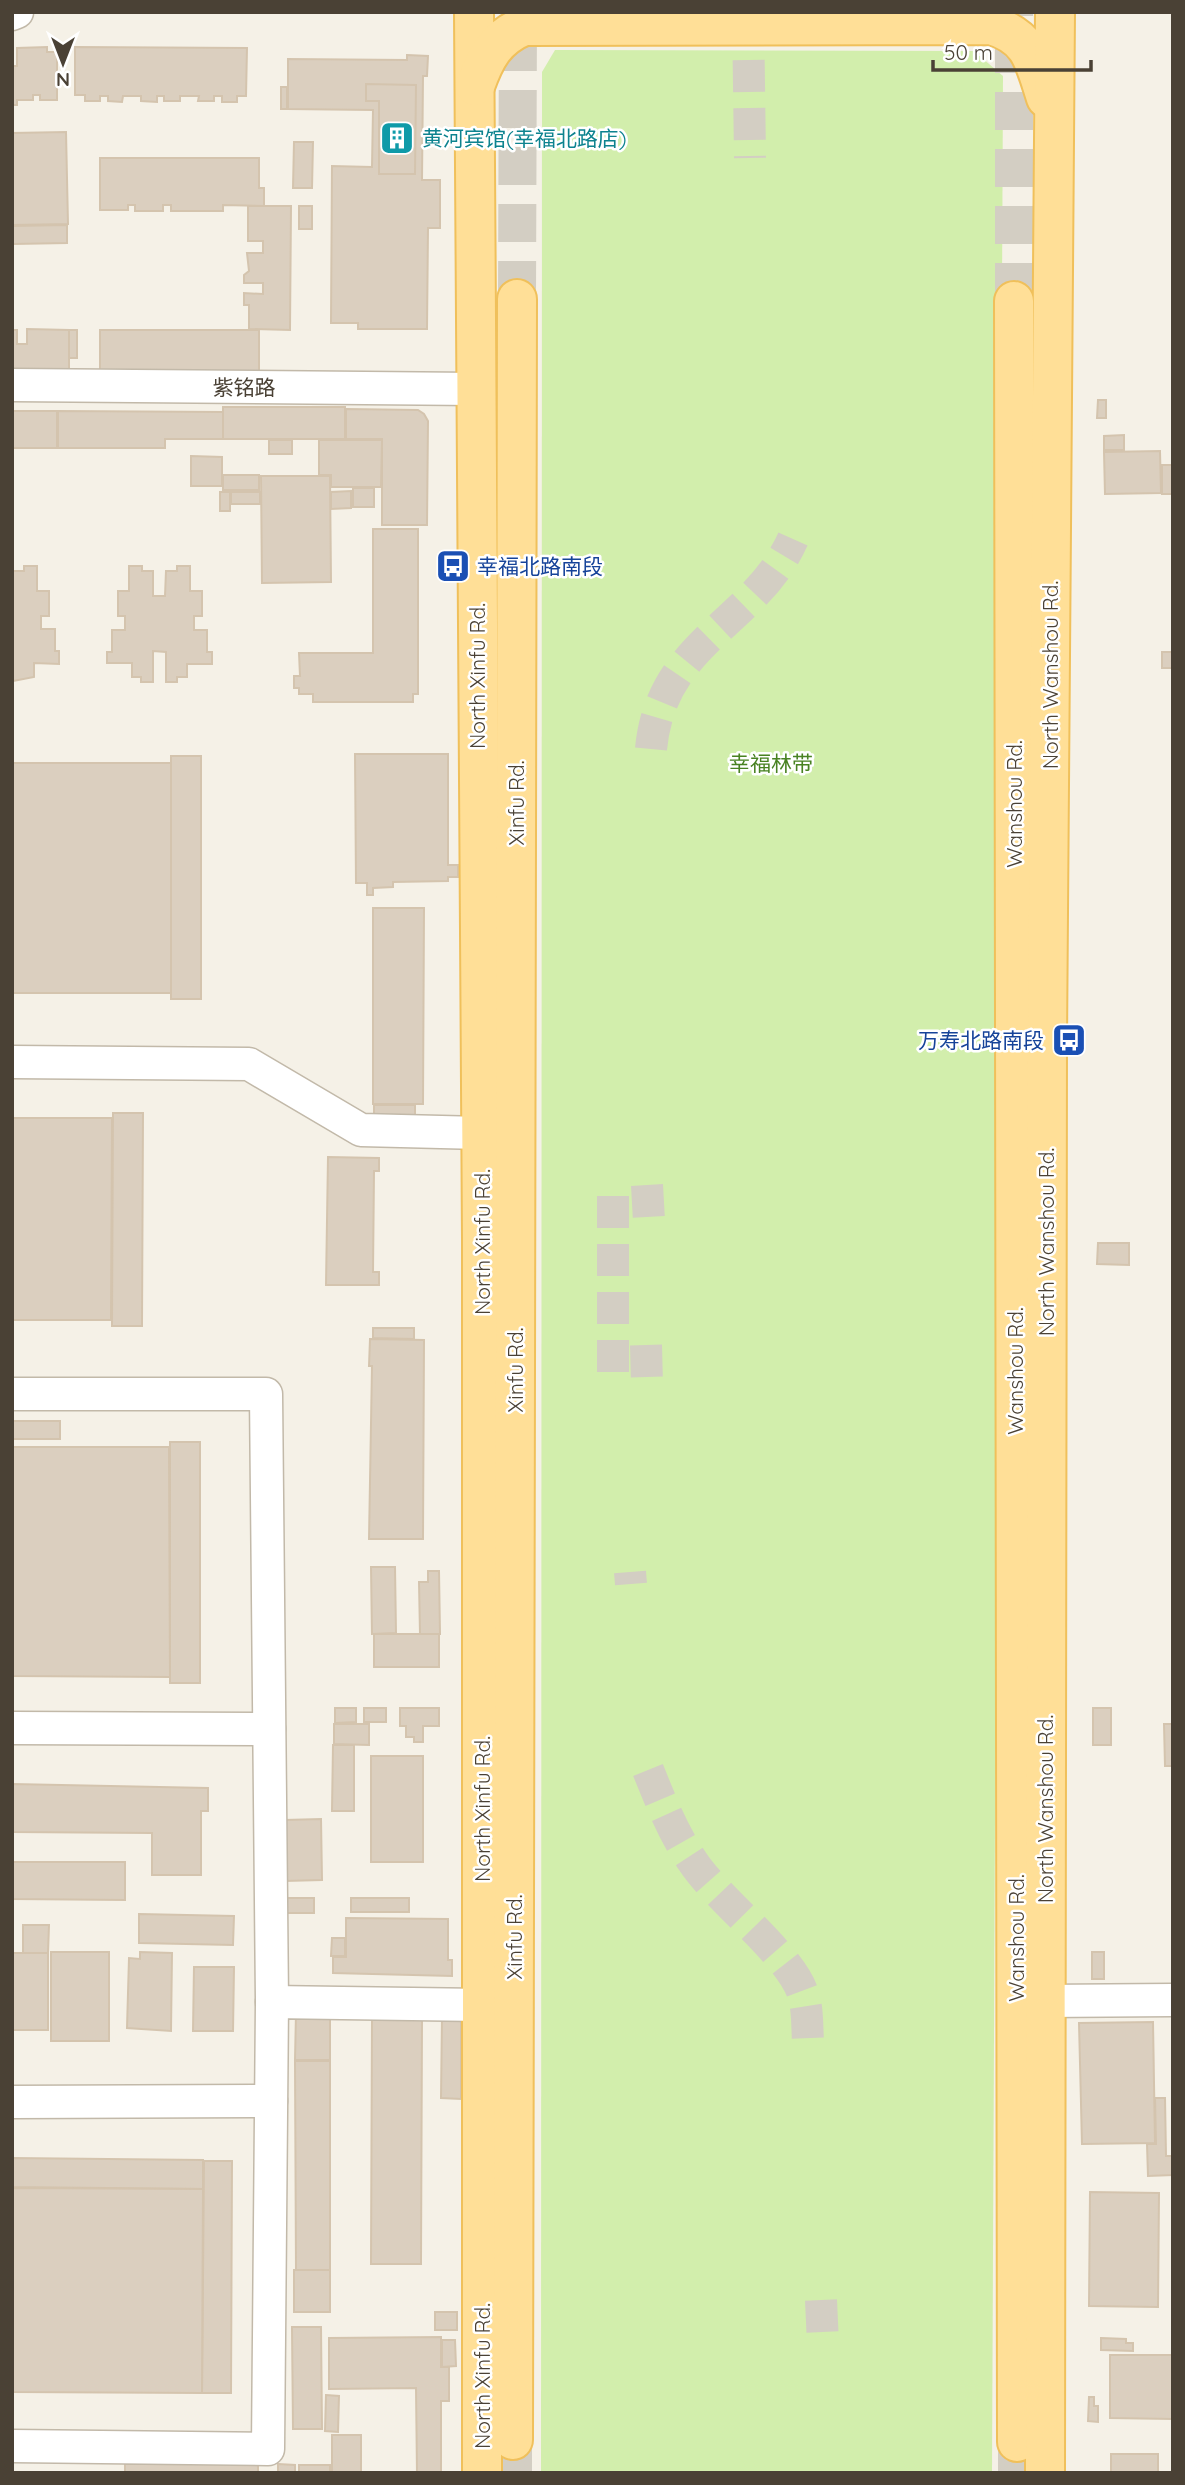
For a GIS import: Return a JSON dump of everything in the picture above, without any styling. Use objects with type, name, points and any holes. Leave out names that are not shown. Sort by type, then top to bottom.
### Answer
[{"type":"main road","name":"North Xinfu Rd.","points":[[474,12],[481,1133],[482,2473]]},
{"type":"main road","name":"North Wanshou Rd.","points":[[1045,2473],[1047,1028],[1055,12]]},
{"type":"main road","points":[[474,91],[483,64],[493,47],[507,33],[524,26],[991,25],[1008,30],[1024,42],[1035,63],[1054,134]]},
{"type":"main road","name":"Xinfu Rd.","points":[[513,2440],[517,299]]},
{"type":"main road","name":"Wanshou Rd.","points":[[1014,301],[1017,2442]]},
{"type":"street","points":[[12,14],[17,12]]},
{"type":"street","name":"紫铭路","points":[[12,385],[476,389]]},
{"type":"street","points":[[12,1062],[249,1064],[361,1130],[481,1133]]},
{"type":"street","points":[[12,1394],[266,1394],[272,2003],[268,2449],[12,2446]]},
{"type":"street","points":[[12,1728],[270,1729]]},
{"type":"street","points":[[1044,2001],[1173,2000]]},
{"type":"street","points":[[272,2003],[482,2005]]},
{"type":"street","points":[[12,2102],[271,2101]]},
{"type":"green space","name":"幸福林带","points":[[555,50],[974,51],[1003,76],[992,2473],[541,2473],[542,72]]},
{"type":"building","points":[[47,47],[47,52],[57,52],[57,100],[40,100],[40,95],[33,95],[33,100],[17,100],[17,105],[12,105],[12,66],[17,66],[17,48]]},
{"type":"building","points":[[75,47],[247,48],[246,96],[237,96],[237,102],[222,102],[222,96],[214,96],[214,101],[198,101],[199,96],[180,96],[180,101],[164,101],[164,96],[157,96],[157,102],[141,101],[141,96],[123,96],[122,102],[108,101],[108,96],[100,96],[100,101],[85,101],[85,95],[75,95]]},
{"type":"building","points":[[407,55],[428,56],[427,76],[423,76],[422,180],[440,180],[440,228],[428,228],[427,329],[358,329],[358,323],[331,323],[332,166],[372,167],[373,110],[288,109],[288,59],[407,60]]},
{"type":"building","name":"黄河宾馆(幸福北路店)","points":[[366,84],[416,85],[415,174],[379,174],[379,101],[366,101]]},
{"type":"building","points":[[281,87],[287,87],[287,109],[281,109]]},
{"type":"building","points":[[66,132],[68,224],[12,225],[12,133]]},
{"type":"building","points":[[294,142],[313,142],[312,188],[293,188]]},
{"type":"building","points":[[100,158],[259,158],[259,188],[264,188],[264,206],[223,205],[223,211],[171,211],[171,205],[163,205],[163,211],[135,211],[135,205],[128,205],[128,210],[100,210]]},
{"type":"building","points":[[248,206],[291,206],[290,330],[249,329],[249,305],[244,305],[244,293],[263,294],[263,283],[244,283],[244,275],[249,271],[247,253],[263,253],[263,241],[248,241]]},
{"type":"building","points":[[299,206],[312,206],[312,229],[299,229]]},
{"type":"building","points":[[67,225],[67,243],[13,244],[12,226]]},
{"type":"building","points":[[27,329],[69,330],[69,372],[12,372],[12,330],[17,330],[17,344],[27,344]]},
{"type":"building","points":[[69,330],[77,330],[77,358],[69,358]]},
{"type":"building","points":[[100,330],[259,330],[259,378],[100,371]]},
{"type":"building","points":[[1098,400],[1106,400],[1106,418],[1097,418]]},
{"type":"building","points":[[223,407],[345,407],[345,439],[223,439]]},
{"type":"building","points":[[346,409],[418,410],[424,414],[428,421],[427,525],[382,525],[382,439],[346,439]]},
{"type":"building","points":[[12,411],[57,411],[57,448],[12,448]]},
{"type":"building","points":[[58,411],[223,412],[223,439],[165,439],[165,448],[58,448]]},
{"type":"building","points":[[1124,435],[1124,450],[1104,450],[1104,436]]},
{"type":"building","points":[[269,440],[292,440],[292,454],[269,454]]},
{"type":"building","points":[[319,440],[382,440],[381,487],[331,487],[331,475],[319,475]]},
{"type":"building","points":[[1160,451],[1161,493],[1105,494],[1104,452]]},
{"type":"building","points":[[191,456],[222,457],[222,486],[191,486]]},
{"type":"building","points":[[1162,465],[1173,465],[1173,494],[1162,494]]},
{"type":"building","points":[[223,475],[259,475],[259,490],[223,490]]},
{"type":"building","points":[[261,476],[330,476],[331,582],[262,583]]},
{"type":"building","points":[[353,488],[374,488],[374,507],[353,507]]},
{"type":"building","points":[[351,491],[351,508],[331,509],[331,492]]},
{"type":"building","points":[[220,492],[230,492],[230,511],[220,511]]},
{"type":"building","points":[[231,492],[260,492],[260,504],[231,504]]},
{"type":"building","points":[[373,529],[418,529],[418,694],[413,694],[413,702],[313,702],[313,694],[299,694],[299,688],[294,688],[294,676],[300,676],[299,653],[373,653]]},
{"type":"building","points":[[24,566],[37,566],[37,591],[49,591],[49,616],[41,616],[41,629],[55,629],[55,651],[59,651],[59,664],[34,663],[34,677],[13,681],[13,571],[24,571]]},
{"type":"building","points":[[129,566],[142,566],[142,571],[153,571],[153,596],[165,596],[166,571],[177,571],[177,566],[190,566],[190,591],[202,591],[202,616],[194,616],[194,630],[207,630],[207,652],[212,652],[212,664],[187,664],[187,677],[177,677],[177,682],[166,682],[166,652],[153,651],[153,682],[141,682],[141,677],[132,677],[132,663],[107,663],[107,652],[112,652],[112,630],[125,630],[125,616],[118,616],[118,591],[129,591]]},
{"type":"building","points":[[1162,652],[1173,652],[1173,668],[1162,668]]},
{"type":"building","points":[[355,754],[448,754],[448,865],[458,865],[458,877],[448,877],[448,881],[393,882],[393,887],[373,888],[373,895],[367,895],[367,883],[356,883]]},
{"type":"building","points":[[171,756],[201,756],[201,999],[171,999]]},
{"type":"building","points":[[12,763],[171,763],[171,993],[12,993]]},
{"type":"building","points":[[373,908],[424,908],[423,1104],[373,1104]]},
{"type":"building","points":[[374,1105],[415,1105],[415,1115],[374,1115]]},
{"type":"building","points":[[113,1113],[143,1113],[142,1326],[112,1326]]},
{"type":"building","points":[[12,1118],[112,1118],[111,1320],[12,1320]]},
{"type":"building","points":[[328,1157],[379,1158],[379,1171],[374,1171],[373,1272],[379,1272],[379,1285],[326,1285]]},
{"type":"building","points":[[1098,1243],[1129,1243],[1129,1265],[1097,1264]]},
{"type":"building","points":[[373,1328],[414,1328],[414,1339],[373,1338]]},
{"type":"building","points":[[370,1339],[424,1340],[423,1539],[369,1539],[372,1366],[369,1366]]},
{"type":"building","points":[[12,1421],[60,1421],[60,1439],[12,1439]]},
{"type":"building","points":[[170,1442],[200,1442],[200,1683],[170,1683]]},
{"type":"building","points":[[12,1447],[169,1447],[170,1677],[12,1676]]},
{"type":"building","points":[[371,1567],[395,1567],[396,1633],[372,1634]]},
{"type":"building","points":[[428,1571],[439,1571],[440,1634],[420,1634],[419,1582],[428,1582]]},
{"type":"building","points":[[374,1634],[439,1634],[439,1667],[374,1667]]},
{"type":"building","points":[[335,1708],[356,1708],[356,1722],[335,1723]]},
{"type":"building","points":[[364,1708],[386,1708],[386,1722],[364,1722]]},
{"type":"building","points":[[400,1708],[439,1708],[439,1726],[423,1726],[423,1742],[414,1742],[414,1737],[406,1737],[406,1726],[400,1726]]},
{"type":"building","points":[[1093,1708],[1111,1708],[1111,1745],[1093,1745]]},
{"type":"building","points":[[334,1724],[369,1724],[369,1745],[334,1744]]},
{"type":"building","points":[[1164,1724],[1173,1724],[1173,1766],[1165,1766]]},
{"type":"building","points":[[333,1745],[354,1745],[354,1811],[332,1811]]},
{"type":"building","points":[[371,1756],[423,1756],[423,1862],[371,1862]]},
{"type":"building","points":[[12,1784],[208,1788],[208,1811],[201,1811],[201,1875],[152,1875],[152,1833],[12,1832]]},
{"type":"building","points":[[321,1819],[322,1880],[285,1881],[285,1820]]},
{"type":"building","points":[[12,1862],[125,1862],[125,1900],[12,1899]]},
{"type":"building","points":[[286,1898],[314,1898],[314,1913],[286,1913]]},
{"type":"building","points":[[351,1898],[409,1898],[409,1912],[351,1912]]},
{"type":"building","points":[[139,1914],[234,1916],[233,1945],[139,1943]]},
{"type":"building","points":[[346,1918],[448,1919],[448,1960],[452,1960],[452,1976],[333,1973],[333,1957],[346,1957]]},
{"type":"building","points":[[23,1925],[49,1925],[48,1953],[23,1953]]},
{"type":"building","points":[[332,1938],[345,1938],[345,1956],[331,1956]]},
{"type":"building","points":[[51,1952],[109,1952],[109,2041],[51,2041]]},
{"type":"building","points":[[140,1952],[172,1953],[171,2031],[127,2028],[129,1958],[140,1959]]},
{"type":"building","points":[[1092,1952],[1104,1952],[1104,1979],[1092,1979]]},
{"type":"building","points":[[12,1953],[48,1953],[48,2030],[12,2030]]},
{"type":"building","points":[[194,1967],[234,1967],[233,2031],[193,2031]]},
{"type":"building","points":[[296,2013],[330,2014],[330,2060],[295,2060]]},
{"type":"building","points":[[442,2018],[461,2018],[461,2099],[441,2098]]},
{"type":"building","points":[[372,2020],[422,2020],[421,2264],[371,2264]]},
{"type":"building","points":[[1153,2022],[1155,2143],[1082,2144],[1079,2023]]},
{"type":"building","points":[[295,2061],[330,2061],[330,2270],[296,2270]]},
{"type":"building","points":[[1155,2098],[1165,2098],[1166,2156],[1173,2156],[1173,2175],[1148,2176],[1147,2144],[1156,2144]]},
{"type":"building","points":[[12,2158],[203,2160],[203,2189],[12,2187]]},
{"type":"building","points":[[204,2161],[232,2161],[231,2393],[202,2393]]},
{"type":"building","points":[[12,2188],[203,2189],[202,2393],[12,2392]]},
{"type":"building","points":[[1090,2192],[1159,2193],[1158,2307],[1089,2306]]},
{"type":"building","points":[[294,2270],[330,2270],[330,2312],[294,2312]]},
{"type":"building","points":[[435,2312],[457,2312],[457,2330],[435,2330]]},
{"type":"building","points":[[292,2327],[321,2327],[322,2429],[293,2429]]},
{"type":"building","points":[[441,2337],[441,2367],[449,2367],[449,2401],[441,2401],[441,2473],[417,2473],[416,2388],[329,2389],[329,2338]]},
{"type":"building","points":[[1101,2338],[1126,2339],[1126,2343],[1133,2343],[1133,2351],[1101,2350]]},
{"type":"building","points":[[442,2340],[455,2340],[456,2366],[442,2367]]},
{"type":"building","points":[[1110,2355],[1173,2355],[1173,2419],[1110,2418]]},
{"type":"building","points":[[326,2395],[339,2396],[338,2432],[325,2431]]},
{"type":"building","points":[[1089,2397],[1094,2397],[1094,2406],[1098,2406],[1098,2422],[1088,2421]]},
{"type":"building","points":[[332,2435],[361,2435],[361,2473],[332,2473]]},
{"type":"building","points":[[1111,2454],[1158,2454],[1158,2473],[1111,2473]]},
{"type":"building","points":[[125,2464],[258,2464],[258,2473],[125,2473]]},
{"type":"building","points":[[278,2464],[295,2465],[295,2473],[278,2473]]},
{"type":"building","points":[[299,2465],[330,2465],[330,2473],[299,2473]]},
{"type":"tunnel","points":[[517,299],[518,12]]},
{"type":"tunnel","points":[[748,12],[750,158]]},
{"type":"tunnel","points":[[1014,12],[1014,301]]},
{"type":"tunnel","points":[[651,749],[658,712],[672,683],[690,658],[756,593],[776,568],[793,539]]},
{"type":"tunnel","points":[[647,1185],[649,1221]]},
{"type":"tunnel","points":[[613,1196],[613,1376]]},
{"type":"tunnel","points":[[646,1345],[647,1385]]},
{"type":"tunnel","points":[[630,1572],[631,1584]]},
{"type":"tunnel","points":[[648,1770],[673,1829],[693,1862],[704,1877],[770,1945],[796,1979],[806,2006],[808,2042]]},
{"type":"tunnel","points":[[821,2300],[823,2344]]},
{"type":"tunnel","points":[[513,2440],[513,2473]]},
{"type":"tunnel","points":[[1017,2442],[1017,2473]]},
{"type":"place","name":"黄河宾馆(幸福北路店)","points":[[397,138]]},
{"type":"place","name":"幸福北路南段","points":[[453,566]]},
{"type":"place","name":"万寿北路南段","points":[[1069,1040]]}]
